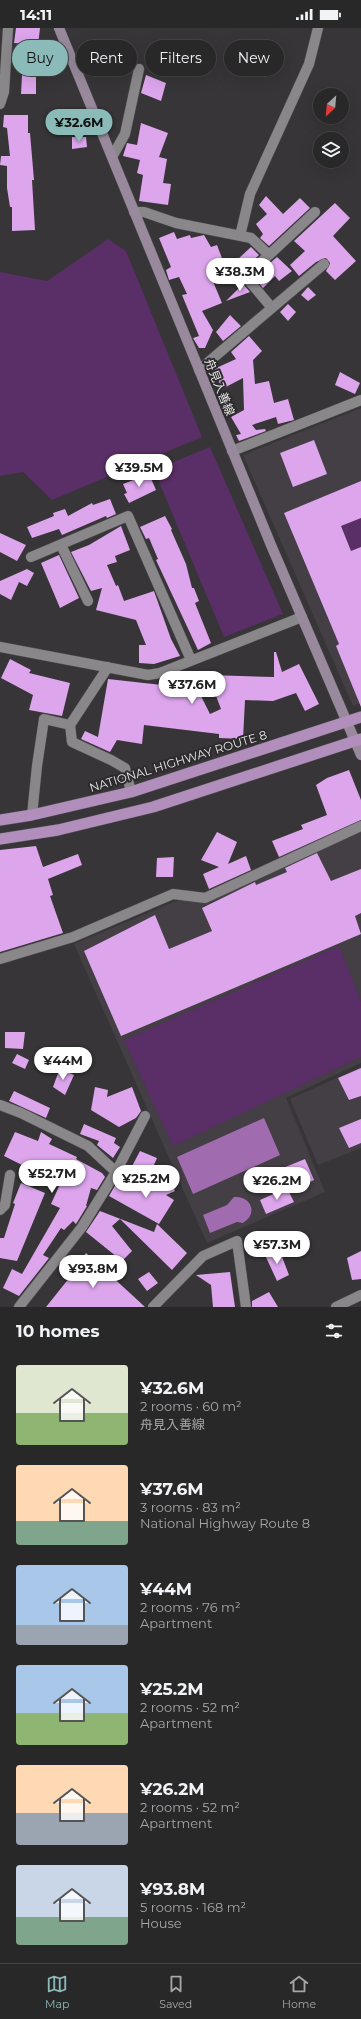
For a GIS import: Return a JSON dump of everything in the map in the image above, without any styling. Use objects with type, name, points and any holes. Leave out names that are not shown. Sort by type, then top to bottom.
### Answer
[{"type":"highway","name":"NATIONAL HIGHWAY ROUTE 8","points":[[0,820],[32,815],[131,792],[361,717]]},
{"type":"highway","points":[[0,838],[58,830],[153,807],[358,740]]},
{"type":"main road","name":"舟見入善線","points":[[59,28],[232,451],[337,700],[358,740],[361,754]]},
{"type":"street","points":[[0,104],[4,92],[8,28]]},
{"type":"street","points":[[240,236],[250,194],[309,64],[318,28]]},
{"type":"street","points":[[112,157],[125,134],[139,69]]},
{"type":"street","points":[[134,212],[144,212],[176,223],[251,238],[269,255]]},
{"type":"street","points":[[272,308],[245,276],[315,212]]},
{"type":"street","points":[[199,370],[324,264]]},
{"type":"street","points":[[232,451],[361,400]]},
{"type":"street","points":[[31,557],[128,516],[191,660]]},
{"type":"street","points":[[61,545],[88,601]]},
{"type":"street","points":[[0,647],[148,675],[160,673],[302,617]]},
{"type":"street","points":[[108,667],[70,725],[72,742],[125,768],[131,792]]},
{"type":"street","points":[[32,815],[44,719],[70,725]]},
{"type":"street","points":[[0,960],[73,937],[173,894],[205,898],[361,826]]},
{"type":"street","points":[[0,1105],[21,1113],[88,1146],[116,1172]]},
{"type":"street","points":[[19,1307],[82,1228],[116,1172],[145,1116]]},
{"type":"street","points":[[0,1210],[5,1205],[10,1175]]},
{"type":"street","points":[[153,1307],[203,1256],[237,1241],[246,1307]]},
{"type":"street","points":[[336,1307],[361,1295]]},
{"type":"shaded area","points":[[108,239],[126,251],[202,437],[52,500],[23,472],[0,476],[0,272],[47,281]]},
{"type":"shaded area","points":[[361,408],[361,703],[353,706],[243,455]]},
{"type":"shaded area","points":[[210,447],[283,614],[224,637],[154,470]]},
{"type":"shaded area","points":[[361,518],[361,549],[360,547],[351,551],[341,526]]},
{"type":"shaded area","points":[[361,830],[361,1063],[286,1098],[325,1192],[207,1243],[74,944],[179,900],[205,903]]},
{"type":"shaded area","points":[[339,946],[361,1001],[361,1057],[173,1146],[124,1040]]},
{"type":"shaded area","points":[[361,1067],[361,1148],[318,1165],[290,1099]]},
{"type":"shaded area","points":[[264,1118],[280,1155],[193,1194],[177,1157]]},
{"type":"shaded area","points":[[234,1197],[240,1197],[249,1202],[251,1211],[248,1219],[243,1223],[237,1222],[210,1233],[203,1215],[227,1205]]},
{"type":"building","points":[[16,28],[40,28],[39,40],[14,40]]},
{"type":"building","points":[[22,76],[36,76],[36,94],[21,94]]},
{"type":"building","points":[[146,76],[166,83],[161,101],[141,93]]},
{"type":"building","points":[[4,115],[28,115],[28,133],[30,133],[34,180],[32,180],[35,230],[12,231],[12,207],[10,207],[7,188],[7,166],[0,165],[1,156],[10,156],[7,128],[3,127]]},
{"type":"building","points":[[141,123],[168,133],[159,157],[167,159],[163,183],[171,184],[168,205],[139,201],[143,175],[137,173],[140,160],[123,156],[127,143],[137,145]]},
{"type":"building","points":[[72,137],[86,137],[87,147],[72,149]]},
{"type":"building","points":[[266,196],[283,214],[300,198],[310,208],[269,246],[260,238],[263,234],[256,224],[267,214],[259,205]]},
{"type":"building","points":[[335,203],[350,218],[333,236],[356,261],[335,280],[326,271],[330,263],[326,258],[316,262],[299,276],[290,265],[305,251],[294,241]]},
{"type":"building","points":[[174,232],[177,239],[190,235],[191,238],[204,235],[211,247],[217,245],[228,274],[212,279],[222,303],[202,311],[213,330],[205,348],[199,348],[193,338],[199,336],[182,295],[187,294],[179,277],[169,280],[166,270],[171,267],[159,238]]},
{"type":"building","points":[[251,247],[259,255],[245,268],[238,259]]},
{"type":"building","points":[[277,257],[292,271],[279,281],[275,276],[263,288],[254,277]]},
{"type":"building","points":[[243,284],[250,292],[226,301]]},
{"type":"building","points":[[308,287],[316,295],[308,301],[301,295]]},
{"type":"building","points":[[288,304],[296,312],[288,321],[280,312]]},
{"type":"building","points":[[230,315],[241,326],[223,341],[216,332]]},
{"type":"building","points":[[249,336],[262,351],[253,360],[255,384],[269,381],[274,403],[288,399],[294,420],[278,424],[276,417],[252,425],[256,430],[265,429],[266,431],[239,441],[236,435],[241,434],[231,417],[244,410],[243,378],[222,389],[214,369],[236,359],[231,352]]},
{"type":"building","points":[[340,372],[360,383],[355,394],[335,385]]},
{"type":"building","points":[[314,440],[327,474],[293,487],[280,453]]},
{"type":"building","points":[[149,474],[156,490],[129,503],[124,494],[127,493],[123,484]]},
{"type":"building","points":[[361,481],[361,518],[341,526],[351,551],[361,547],[361,707],[336,646],[339,644],[284,513]]},
{"type":"building","points":[[110,499],[116,514],[107,518],[106,516],[62,535],[59,529],[32,538],[27,527],[54,516],[53,513],[65,509],[68,516],[92,503],[93,505]]},
{"type":"building","points":[[165,516],[172,529],[171,530],[186,564],[192,588],[194,588],[199,601],[195,603],[211,643],[198,650],[156,560],[158,559],[149,538],[146,539],[140,527]]},
{"type":"building","points":[[121,526],[130,550],[115,556],[117,562],[107,565],[116,586],[118,585],[124,601],[154,591],[171,639],[180,656],[154,664],[139,663],[139,645],[146,645],[136,620],[96,610],[102,588],[91,591],[71,552],[89,545]]},
{"type":"building","points":[[0,533],[26,545],[17,561],[0,552]]},
{"type":"building","points":[[59,555],[79,598],[60,608],[41,563]]},
{"type":"building","points":[[27,569],[34,573],[27,586],[19,582],[11,600],[0,594],[0,581]]},
{"type":"building","points":[[274,652],[276,652],[282,672],[299,664],[319,704],[305,711],[296,693],[273,701],[245,700],[243,739],[219,738],[219,734],[144,725],[142,744],[117,740],[110,752],[81,739],[85,731],[98,737],[108,679],[189,688],[190,674],[210,714],[221,709],[208,675],[274,677]]},
{"type":"building","points":[[10,659],[31,670],[29,673],[70,683],[62,716],[29,710],[33,695],[1,678]]},
{"type":"building","points":[[349,770],[361,800],[361,820],[279,857],[272,841],[303,829],[301,825],[327,815],[316,785],[327,778]]},
{"type":"building","points":[[217,832],[237,842],[228,864],[246,856],[251,870],[209,889],[203,874],[219,867],[201,860]]},
{"type":"building","points":[[36,846],[43,867],[78,854],[82,865],[48,879],[53,895],[50,896],[63,933],[0,952],[0,850]]},
{"type":"building","points":[[317,853],[331,881],[361,869],[361,913],[355,916],[361,934],[121,1036],[84,951],[155,915],[169,949],[212,931],[202,908],[255,882],[256,885],[287,872],[285,868]]},
{"type":"building","points":[[174,857],[173,877],[156,877],[157,858]]},
{"type":"building","points":[[5,1032],[25,1032],[23,1049],[5,1048]]},
{"type":"building","points":[[17,1054],[29,1060],[25,1069],[12,1063]]},
{"type":"building","points":[[60,1068],[74,1075],[65,1095],[53,1087]]},
{"type":"building","points":[[361,1068],[361,1096],[349,1100],[338,1078]]},
{"type":"building","points":[[95,1087],[108,1090],[107,1097],[132,1087],[141,1111],[136,1118],[119,1127],[91,1110]]},
{"type":"building","points":[[14,1091],[50,1108],[46,1118],[9,1101]]},
{"type":"building","points":[[361,1119],[361,1143],[349,1148],[339,1128]]},
{"type":"building","points":[[84,1124],[116,1138],[114,1143],[120,1147],[113,1158],[97,1145],[99,1141],[80,1134]]},
{"type":"building","points":[[15,1132],[38,1141],[41,1132],[52,1139],[49,1144],[77,1157],[76,1159],[102,1173],[105,1177],[97,1190],[91,1188],[87,1206],[76,1224],[73,1221],[64,1230],[61,1228],[43,1255],[49,1258],[19,1296],[3,1288],[12,1269],[22,1274],[60,1208],[51,1204],[60,1184],[4,1156]]},
{"type":"building","points":[[140,1151],[157,1158],[147,1181],[130,1170]]},
{"type":"building","points":[[305,1159],[314,1180],[293,1190],[283,1168]]},
{"type":"building","points":[[169,1178],[175,1191],[166,1195],[174,1200],[159,1224],[109,1196],[116,1184],[121,1188],[125,1179],[144,1188],[142,1192]]},
{"type":"building","points":[[21,1183],[45,1193],[17,1261],[0,1258],[0,1238],[4,1238],[15,1204],[13,1203]]},
{"type":"building","points":[[287,1188],[294,1202],[266,1214],[260,1200]]},
{"type":"building","points":[[100,1211],[154,1232],[157,1224],[187,1253],[172,1270],[120,1219],[112,1226],[132,1251],[122,1261],[86,1232]]},
{"type":"building","points":[[279,1249],[289,1275],[277,1281],[265,1255]]},
{"type":"building","points":[[361,1251],[361,1279],[352,1280],[347,1258]]},
{"type":"building","points":[[86,1253],[145,1307],[46,1307],[74,1272],[72,1270]]},
{"type":"building","points":[[149,1272],[158,1283],[147,1291],[138,1279]]},
{"type":"building","points":[[230,1272],[235,1307],[213,1307],[211,1285],[196,1275]]},
{"type":"building","points":[[269,1292],[278,1307],[252,1307],[252,1301]]}]
